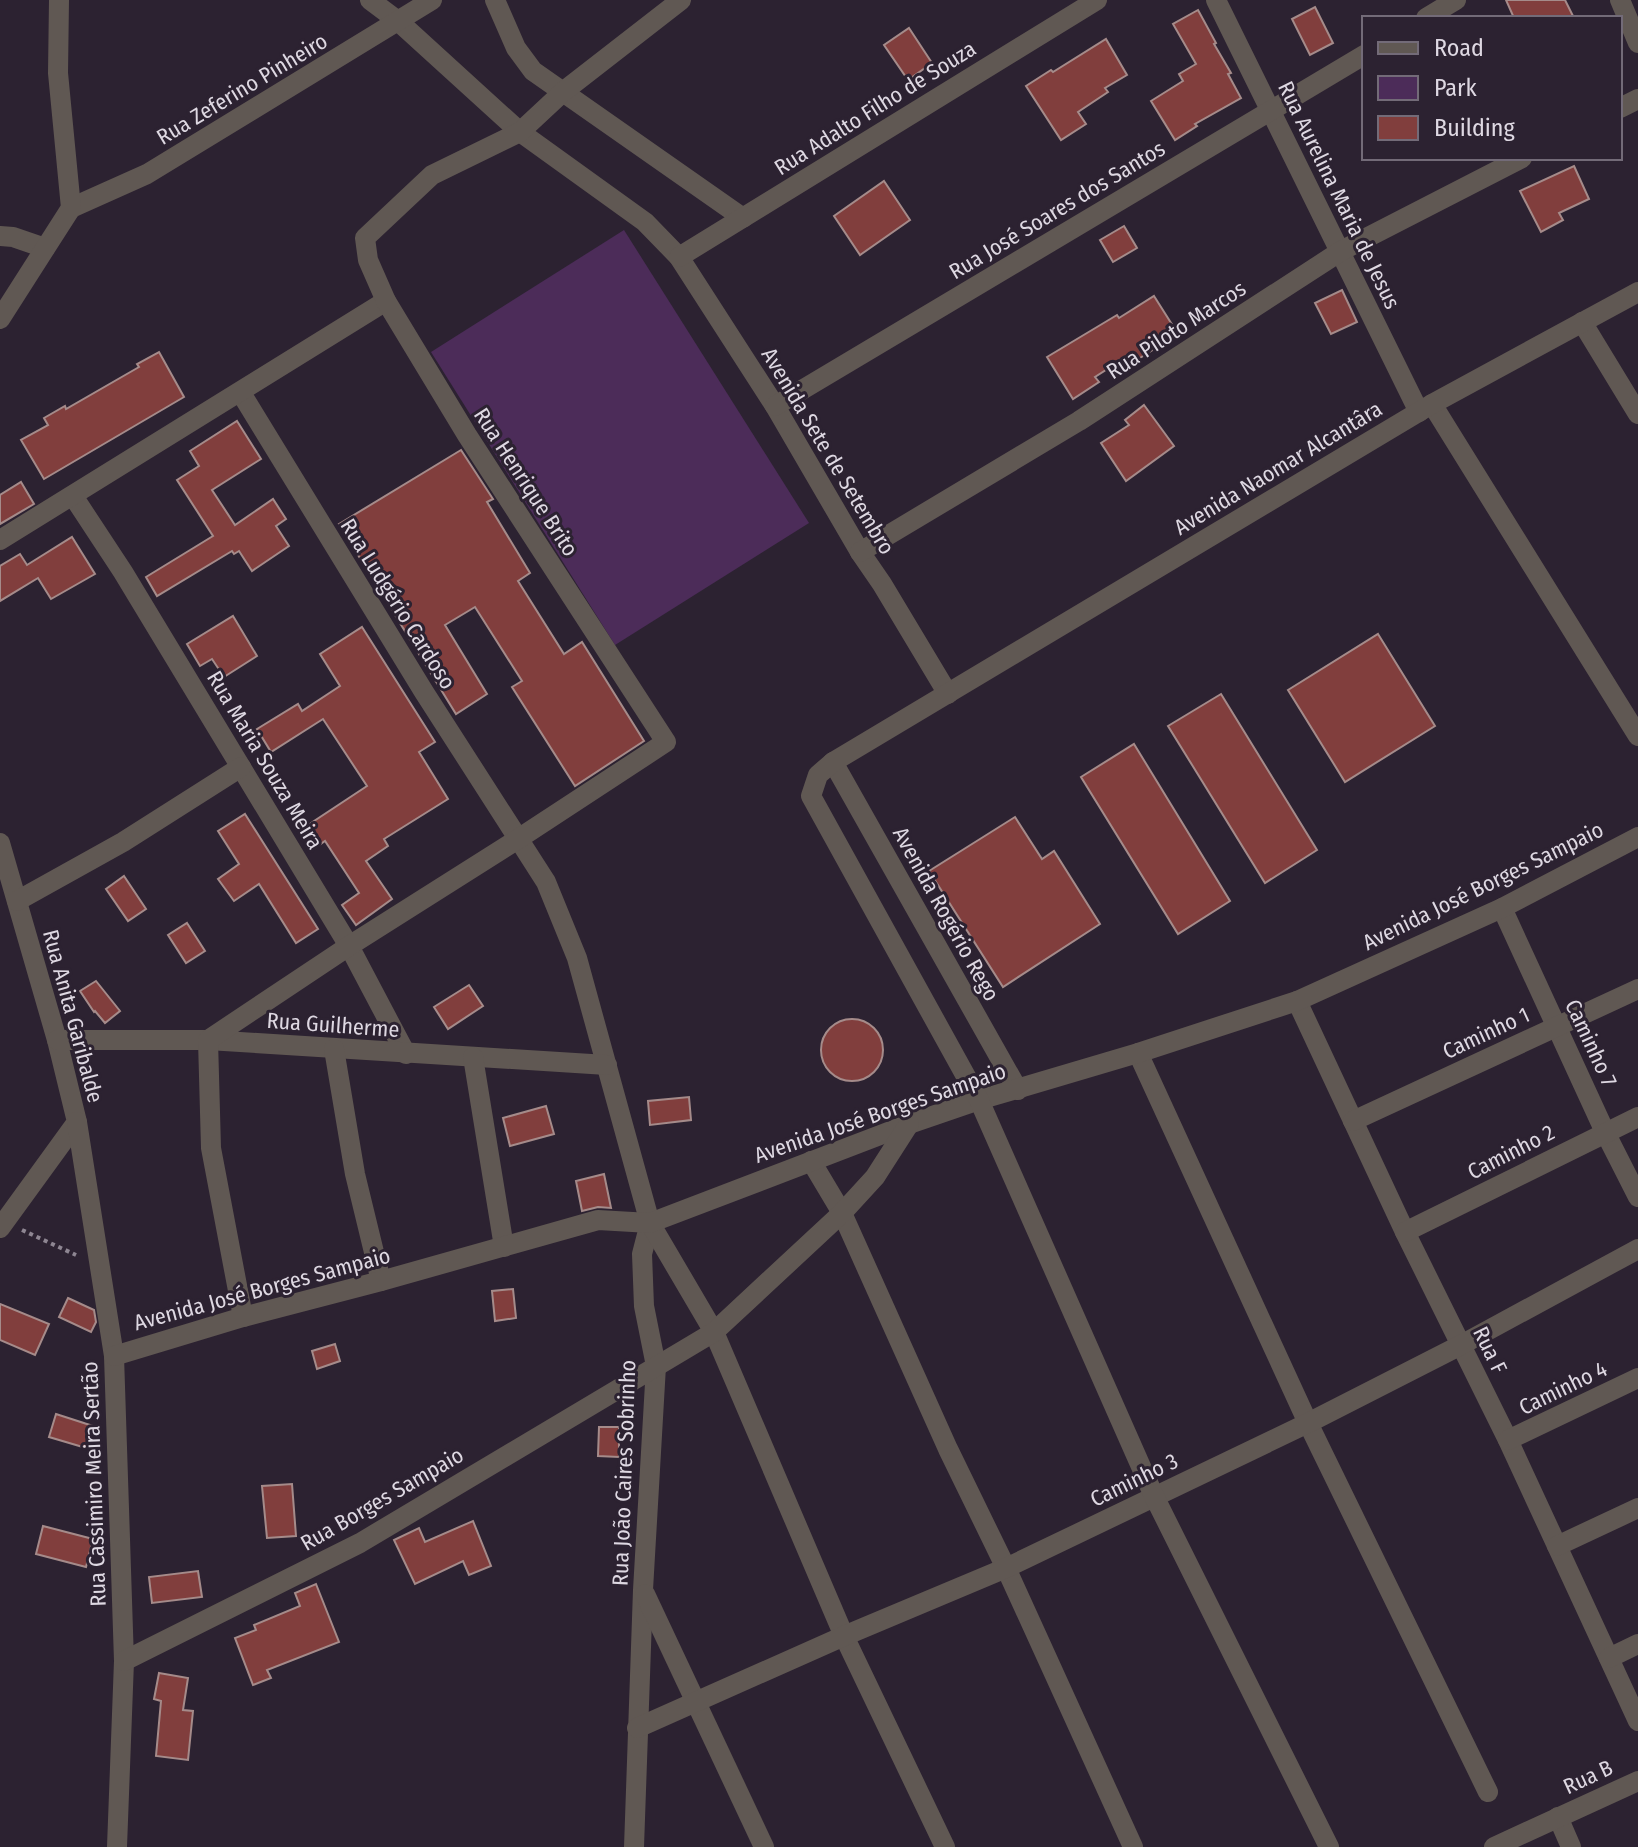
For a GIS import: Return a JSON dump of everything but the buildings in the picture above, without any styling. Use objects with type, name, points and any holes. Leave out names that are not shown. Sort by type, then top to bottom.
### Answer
[{"type":"street","points":[[0,319],[71,208],[58,73],[59,0]]},
{"type":"street","name":"Avenida Sete de Setembro","points":[[370,0],[398,21],[520,132],[645,222],[679,257],[775,406],[948,694]]},
{"type":"street","name":"Rua Zeferino Pinheiro","points":[[71,208],[147,174],[432,0]]},
{"type":"street","points":[[495,0],[516,48],[533,71],[743,218]]},
{"type":"street","points":[[520,132],[564,91],[681,0]]},
{"type":"street","name":"Rua Adalto Filho de Souza","points":[[679,257],[1097,0]]},
{"type":"street","name":"Rua Aurelina Maria de Jesus","points":[[1216,0],[1341,251],[1426,408],[1638,736]]},
{"type":"street","points":[[1429,16],[1456,0]]},
{"type":"street","points":[[1620,0],[1638,43]]},
{"type":"street","name":"Rua José Soares dos Santos","points":[[775,406],[1362,56]]},
{"type":"street","name":"Rua Henrique Brito","points":[[518,839],[666,742],[467,435],[386,301],[368,260],[365,238],[432,175],[520,132]]},
{"type":"street","name":"Rua Piloto Marcos","points":[[860,552],[1079,421],[1341,251],[1518,160]]},
{"type":"street","points":[[0,236],[45,248]]},
{"type":"street","name":"Avenida Naomar Alcantâra","points":[[948,694],[1426,408],[1638,292]]},
{"type":"street","points":[[0,540],[386,301]]},
{"type":"street","points":[[1582,322],[1638,414]]},
{"type":"street","name":"Rua Ludgério Cardoso","points":[[241,393],[518,839]]},
{"type":"street","name":"Rua Maria Souza Meira","points":[[73,496],[123,572],[349,946],[406,1054]]},
{"type":"street","points":[[948,694],[833,762],[818,775],[811,796],[979,1100],[1154,1496],[1329,1847]]},
{"type":"street","name":"Avenida Rogério Rego","points":[[833,762],[1018,1090]]},
{"type":"street","points":[[17,901],[123,842],[241,767]]},
{"type":"street","name":"Avenida José Borges Sampaio","points":[[114,1356],[243,1317],[598,1220],[650,1223],[909,1124],[1297,1001],[1502,908],[1638,837]]},
{"type":"street","points":[[243,1317],[211,1148],[208,1040],[518,839]]},
{"type":"street","name":"Rua João Caires Sobrinho","points":[[518,839],[546,882],[577,958],[650,1223],[642,1254],[644,1306],[656,1366],[643,1590],[634,1847]]},
{"type":"street","name":"Rua Anita Garibalde","points":[[0,843],[57,1040],[77,1122],[1,1223]]},
{"type":"street","name":"Caminho 7","points":[[1502,908],[1638,1197]]},
{"type":"street","name":"Caminho 1","points":[[1353,1121],[1638,989]]},
{"type":"street","name":"Rua F","points":[[1297,1001],[1405,1232],[1508,1440],[1638,1721]]},
{"type":"street","name":"Rua Guilherme","points":[[57,1040],[208,1040],[607,1065]]},
{"type":"street","points":[[334,1049],[355,1174],[381,1281]]},
{"type":"street","points":[[1138,1053],[1308,1423],[1488,1792]]},
{"type":"street","points":[[473,1057],[504,1247]]},
{"type":"street","name":"Caminho 2","points":[[1405,1232],[1638,1117]]},
{"type":"street","name":"Rua Cassimiro Meira Sertão","points":[[77,1122],[114,1356],[124,1661],[117,1847]]},
{"type":"street","name":"Rua Borges Sampaio","points":[[124,1661],[360,1543],[714,1332],[842,1213],[875,1177],[909,1124]]},
{"type":"street","points":[[811,1161],[842,1213],[1133,1847]]},
{"type":"street","points":[[650,1223],[714,1332],[844,1636],[945,1847]]},
{"type":"street","name":"Caminho 3","points":[[637,1728],[1006,1568],[1308,1423],[1638,1249]]},
{"type":"street","name":"Caminho 4","points":[[1508,1440],[1638,1378]]},
{"type":"street","points":[[1557,1546],[1638,1508]]},
{"type":"street","points":[[643,1590],[764,1847]]},
{"type":"street","points":[[1609,1658],[1638,1644]]},
{"type":"street","name":"Rua B","points":[[1494,1847],[1523,1841],[1558,1817],[1638,1781]]},
{"type":"street","points":[[1558,1817],[1571,1847]]},
{"type":"path","points":[[1,1223],[100,1266]]},
{"type":"green space","points":[[624,230],[809,523],[615,645],[431,352]]}]
